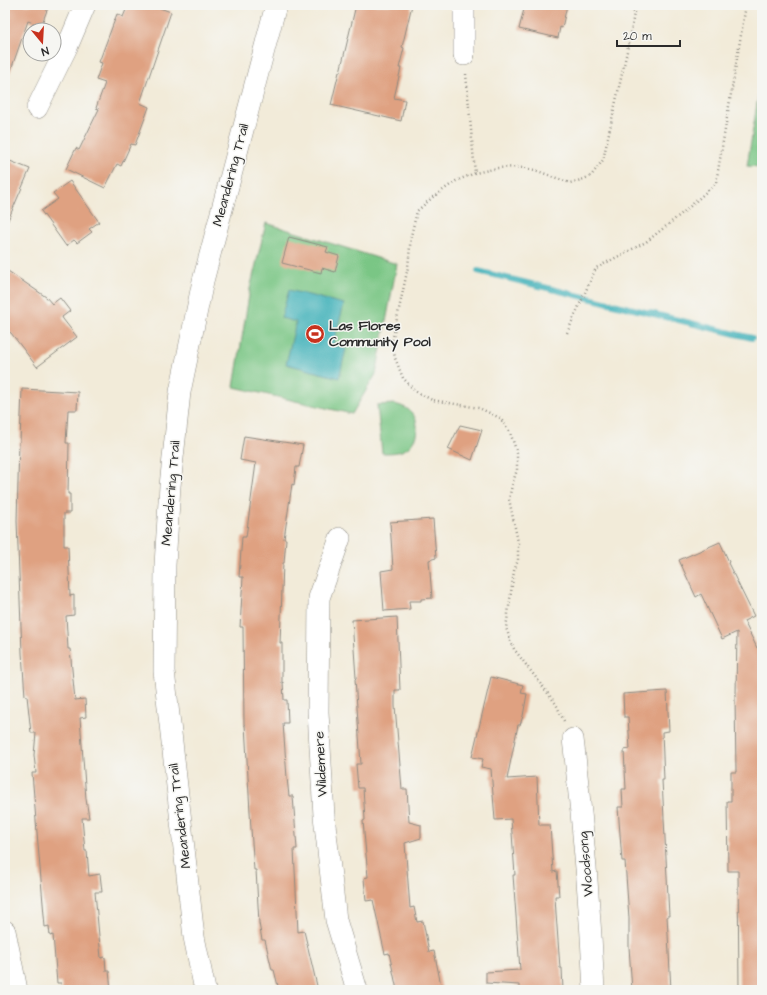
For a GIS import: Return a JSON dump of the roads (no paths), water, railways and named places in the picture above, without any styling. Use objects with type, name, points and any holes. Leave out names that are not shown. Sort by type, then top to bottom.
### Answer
[{"type":"street","points":[[37,108],[68,45],[85,5]]},
{"type":"street","name":"Meandering Trail","points":[[205,990],[194,937],[164,671],[165,565],[170,486],[180,392],[203,281],[276,5]]},
{"type":"street","points":[[464,5],[464,55]]},
{"type":"street","name":"Wildemere","points":[[340,538],[319,598],[318,712],[324,816],[336,920],[357,990]]},
{"type":"street","name":"Woodsong","points":[[573,739],[581,802],[591,926],[594,990]]},
{"type":"street","points":[[5,931],[17,990]]},
{"type":"water","name":"Las Flores Community Pool","points":[[289,290],[344,304],[333,345],[346,349],[339,378],[286,364],[296,322],[281,318]]},
{"type":"waterway","points":[[478,271],[752,338]]},
{"type":"place","name":"Las Flores Community Pool","points":[[315,334]]}]
